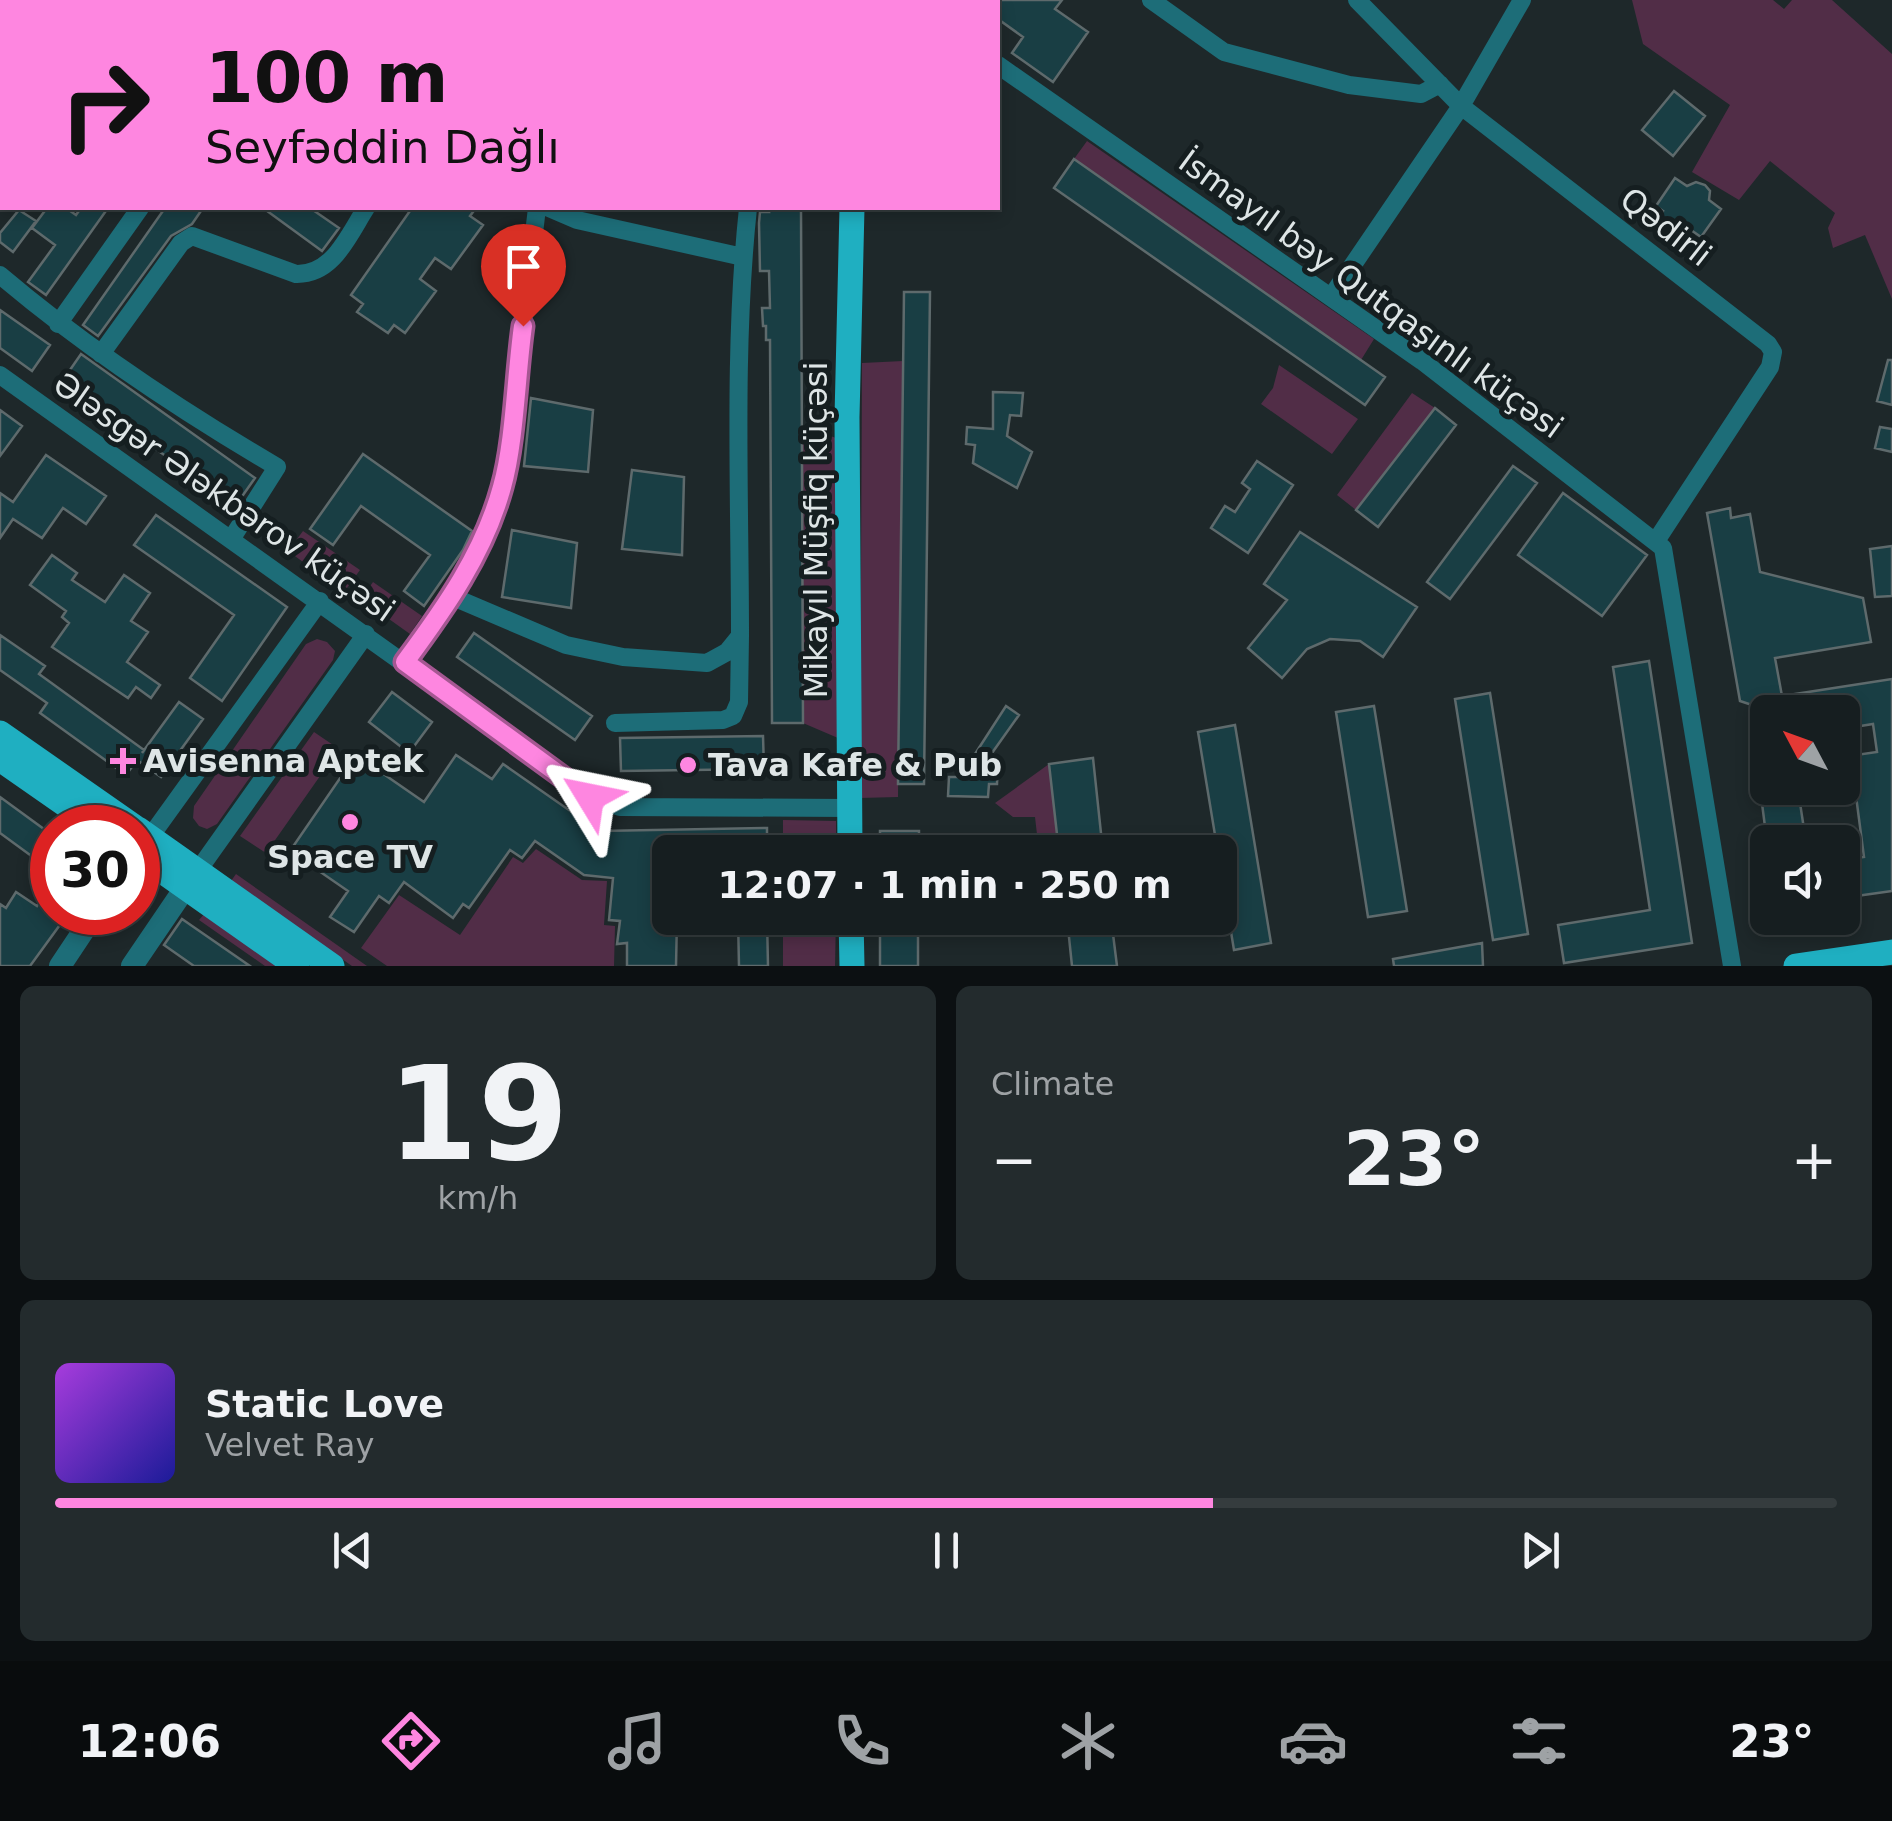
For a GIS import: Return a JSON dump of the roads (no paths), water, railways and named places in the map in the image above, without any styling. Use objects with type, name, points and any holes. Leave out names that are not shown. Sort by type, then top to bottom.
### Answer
[{"type":"main road","name":"Mikayıl Müşfiq küçəsi","points":[[850,835],[847,417],[852,210]]},
{"type":"main road","points":[[0,733],[94,805]]},
{"type":"main road","points":[[0,759],[66,805]]},
{"type":"main road","points":[[160,855],[298,966]]},
{"type":"main road","points":[[192,879],[332,966]]},
{"type":"main road","points":[[851,935],[852,966]]},
{"type":"main road","points":[[1796,966],[1892,952]]},
{"type":"street","points":[[1151,0],[1224,52],[1350,85],[1421,94],[1440,84]]},
{"type":"street","name":"Qədirli","points":[[1358,0],[1461,106],[1768,344],[1773,352],[1770,367],[1656,540]]},
{"type":"street","points":[[1331,297],[1461,106],[1522,0]]},
{"type":"street","name":"İsmayıl bəy Qutqaşınlı küçəsi","points":[[1000,66],[1422,361],[1656,540]]},
{"type":"street","points":[[58,324],[139,210]]},
{"type":"street","points":[[101,354],[180,244],[192,236],[296,274],[312,274],[330,263],[365,210]]},
{"type":"street","points":[[405,662],[453,597],[492,522],[504,483],[537,210]]},
{"type":"street","points":[[554,210],[577,220],[743,257]]},
{"type":"street","points":[[615,723],[723,720],[733,716],[739,702],[743,257],[748,210]]},
{"type":"street","points":[[0,275],[101,354],[204,424],[277,467],[232,538]]},
{"type":"street","name":"Ələsgər Ələkbərov küçəsi","points":[[0,374],[575,788],[604,804],[849,808]]},
{"type":"street","points":[[1656,540],[1666,558],[1732,966]]},
{"type":"street","points":[[453,597],[566,645],[623,657],[707,663],[727,652],[740,636]]},
{"type":"street","points":[[160,813],[320,601]]},
{"type":"street","points":[[132,966],[366,634]]},
{"type":"street","points":[[60,966],[81,935]]},
{"type":"place","name":"Avisenna Aptek","points":[[123,761]]},
{"type":"place","name":"Tava Kafe & Pub","points":[[688,765]]},
{"type":"place","name":"Space TV","points":[[350,822]]}]
